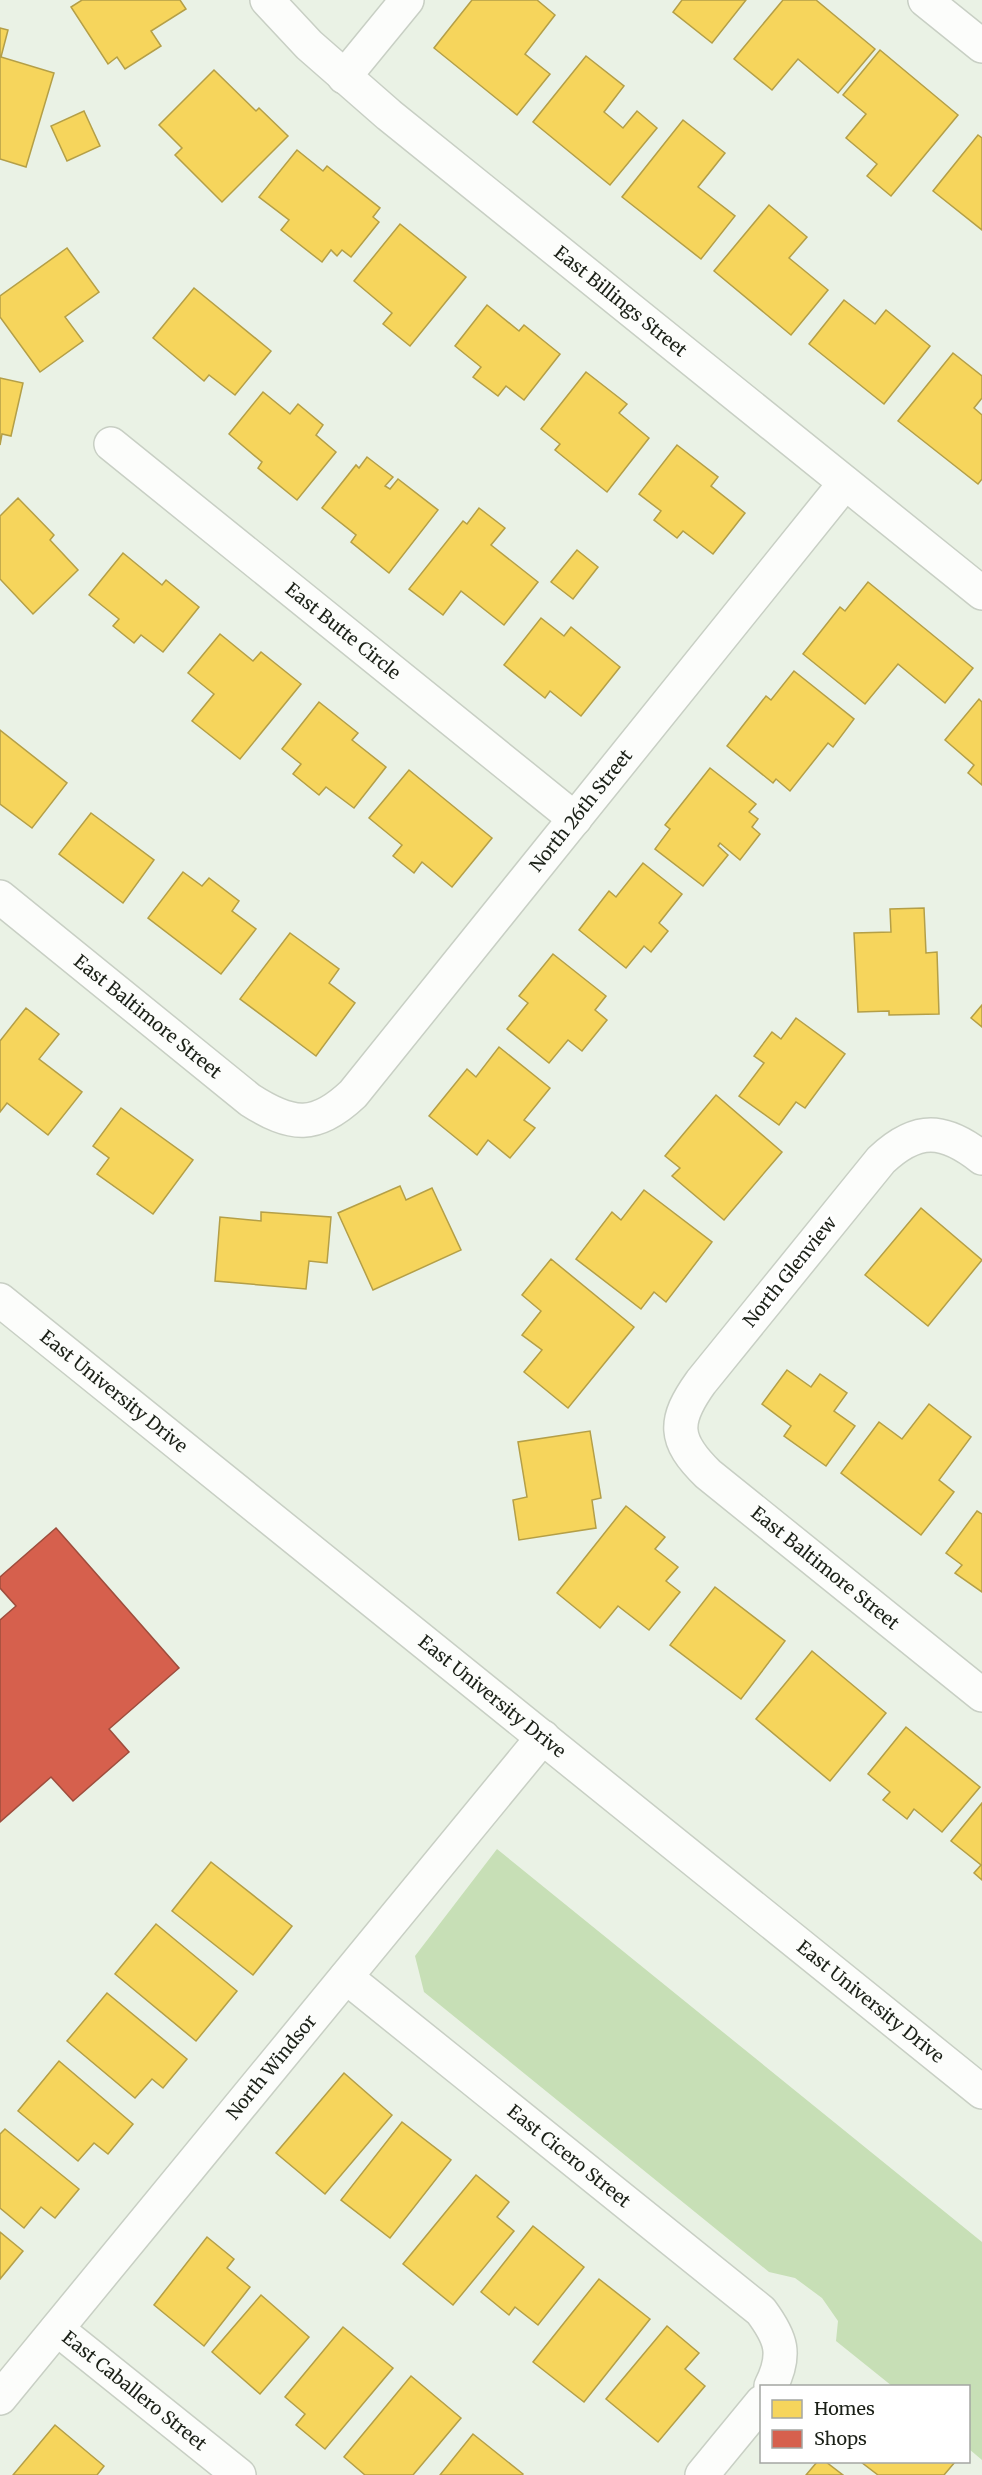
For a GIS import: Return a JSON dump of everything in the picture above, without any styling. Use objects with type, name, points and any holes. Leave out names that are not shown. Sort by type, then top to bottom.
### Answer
[{"type":"street","name":"East Billings Street","points":[[267,0],[309,45],[389,116],[982,593]]},
{"type":"street","points":[[344,77],[406,0]]},
{"type":"street","points":[[925,0],[982,46]]},
{"type":"street","name":"East Butte Circle","points":[[111,444],[575,819]]},
{"type":"street","name":"North 26th Street","points":[[305,1122],[323,1117],[353,1094],[845,483]]},
{"type":"street","name":"East Baltimore Street","points":[[0,897],[250,1100],[268,1112],[305,1122]]},
{"type":"street","name":"North Glenview","points":[[680,1431],[682,1414],[701,1382],[881,1160],[908,1139],[923,1134],[942,1135],[958,1141],[982,1158]]},
{"type":"street","name":"East University Drive","points":[[0,1300],[982,2092]]},
{"type":"street","name":"East Baltimore Street","points":[[680,1431],[684,1447],[708,1474],[982,1695]]},
{"type":"street","name":"North Windsor","points":[[0,2398],[543,1737]]},
{"type":"street","name":"East Cicero Street","points":[[346,1977],[761,2311],[782,2346],[780,2365],[771,2385]]},
{"type":"street","name":"East Caballero Street","points":[[57,2329],[239,2475]]},
{"type":"street","points":[[702,2475],[760,2404]]},
{"type":"green space","points":[[497,1849],[982,2242],[982,2460],[970,2450],[970,2385],[891,2385],[836,2341],[838,2321],[822,2298],[795,2278],[769,2272],[424,1992],[415,1956]]},
{"type":"building: Homes","points":[[82,0],[180,0],[186,9],[151,31],[161,46],[125,69],[117,57],[108,64],[71,7]]},
{"type":"building: Homes","points":[[472,0],[537,0],[555,15],[525,54],[550,74],[517,115],[434,48]]},
{"type":"building: Homes","points":[[682,0],[746,0],[712,43],[673,12]]},
{"type":"building: Homes","points":[[783,0],[816,0],[875,49],[838,93],[798,59],[772,90],[734,59]]},
{"type":"building: Homes","points":[[0,28],[8,30],[1,57],[54,73],[26,167],[0,159]]},
{"type":"building: Homes","points":[[880,50],[958,115],[891,196],[867,176],[877,164],[846,138],[866,114],[843,95]]},
{"type":"building: Homes","points":[[586,56],[624,86],[604,112],[623,128],[637,111],[657,128],[610,185],[533,122]]},
{"type":"building: Homes","points":[[214,70],[256,111],[259,108],[288,136],[222,202],[175,155],[182,148],[159,125]]},
{"type":"building: Homes","points":[[84,111],[100,146],[67,161],[51,126]]},
{"type":"building: Homes","points":[[683,120],[725,153],[698,187],[735,216],[701,259],[622,197]]},
{"type":"building: Homes","points":[[978,135],[982,138],[982,230],[933,191]]},
{"type":"building: Homes","points":[[297,150],[323,171],[327,166],[380,208],[373,217],[379,222],[351,257],[342,250],[337,256],[331,250],[322,262],[281,230],[289,220],[259,197]]},
{"type":"building: Homes","points":[[769,205],[807,237],[789,258],[828,290],[791,335],[714,271]]},
{"type":"building: Homes","points":[[400,224],[466,277],[410,346],[383,324],[392,313],[354,281]]},
{"type":"building: Homes","points":[[67,248],[99,292],[65,317],[83,341],[40,372],[0,317],[0,296]]},
{"type":"building: Homes","points":[[194,288],[271,351],[235,395],[209,375],[204,381],[153,338]]},
{"type":"building: Homes","points":[[844,300],[875,324],[886,310],[930,346],[884,404],[809,344]]},
{"type":"building: Homes","points":[[487,305],[519,331],[524,325],[560,354],[524,400],[506,386],[498,396],[473,377],[481,367],[455,346]]},
{"type":"building: Homes","points":[[953,353],[982,376],[982,398],[974,408],[982,415],[982,479],[978,484],[898,421]]},
{"type":"building: Homes","points":[[586,372],[627,404],[619,413],[649,438],[607,492],[555,450],[560,444],[541,429]]},
{"type":"building: Homes","points":[[0,378],[23,383],[11,436],[2,434],[0,445]]},
{"type":"building: Homes","points":[[263,392],[290,414],[298,404],[323,425],[316,435],[336,452],[297,500],[258,468],[262,462],[229,434]]},
{"type":"building: Homes","points":[[677,445],[718,477],[711,486],[745,513],[713,554],[683,531],[677,538],[654,520],[661,511],[639,494]]},
{"type":"building: Homes","points":[[367,457],[393,477],[385,486],[390,489],[398,479],[438,510],[389,573],[351,542],[356,535],[322,508],[356,465],[359,468]]},
{"type":"building: Homes","points":[[18,498],[54,535],[50,540],[78,570],[33,614],[0,579],[0,516]]},
{"type":"building: Homes","points":[[479,508],[505,528],[491,545],[538,582],[504,625],[461,591],[443,615],[409,589],[463,521],[467,524]]},
{"type":"building: Homes","points":[[577,550],[598,567],[573,599],[551,582]]},
{"type":"building: Homes","points":[[123,553],[162,585],[166,580],[199,607],[163,652],[141,635],[134,643],[113,626],[119,619],[89,595]]},
{"type":"building: Homes","points":[[868,582],[973,668],[945,703],[898,664],[865,704],[803,654],[840,607],[845,611]]},
{"type":"building: Homes","points":[[541,618],[564,636],[571,627],[620,667],[581,716],[550,691],[545,698],[504,665]]},
{"type":"building: Homes","points":[[220,634],[253,661],[261,652],[301,684],[240,759],[192,721],[214,694],[188,673]]},
{"type":"building: Homes","points":[[794,671],[854,719],[833,747],[828,743],[790,791],[776,779],[773,783],[727,746],[766,696],[771,700]]},
{"type":"building: Homes","points":[[979,699],[982,702],[982,785],[968,773],[974,765],[945,740]]},
{"type":"building: Homes","points":[[319,702],[358,733],[352,740],[386,767],[354,808],[326,787],[319,795],[293,774],[301,764],[282,749]]},
{"type":"building: Homes","points":[[0,730],[67,783],[32,828],[0,804]]},
{"type":"building: Homes","points":[[710,768],[756,804],[749,812],[758,819],[752,827],[760,834],[740,860],[720,843],[718,846],[728,855],[703,886],[655,849],[670,829],[665,825]]},
{"type":"building: Homes","points":[[409,770],[492,838],[452,887],[422,862],[414,873],[393,856],[402,845],[369,818]]},
{"type":"building: Homes","points":[[91,813],[154,860],[123,903],[59,854]]},
{"type":"building: Homes","points":[[643,863],[682,894],[659,923],[668,931],[651,952],[644,946],[626,968],[579,930],[609,891],[616,897]]},
{"type":"building: Homes","points":[[183,872],[202,886],[209,878],[239,901],[232,911],[256,929],[221,974],[148,918]]},
{"type":"building: Homes","points":[[924,908],[926,953],[937,952],[939,1014],[889,1015],[889,1011],[858,1012],[854,933],[891,932],[890,909]]},
{"type":"building: Homes","points":[[290,933],[339,969],[329,983],[355,1003],[316,1056],[240,999]]},
{"type":"building: Homes","points":[[553,954],[606,996],[595,1010],[607,1020],[582,1051],[568,1040],[549,1063],[507,1029],[528,1003],[519,996]]},
{"type":"building: Homes","points":[[982,1005],[982,1027],[971,1018]]},
{"type":"building: Homes","points":[[26,1008],[59,1034],[39,1059],[82,1092],[48,1135],[7,1103],[0,1112],[0,1041]]},
{"type":"building: Homes","points":[[796,1018],[845,1054],[805,1108],[796,1102],[779,1125],[739,1096],[764,1063],[754,1056],[772,1032],[781,1039]]},
{"type":"building: Homes","points":[[499,1047],[550,1088],[524,1120],[535,1128],[510,1158],[488,1140],[477,1155],[429,1116],[467,1069],[476,1077]]},
{"type":"building: Homes","points":[[716,1095],[782,1152],[724,1220],[672,1176],[680,1168],[665,1156]]},
{"type":"building: Homes","points":[[121,1108],[193,1160],[153,1214],[97,1174],[109,1158],[93,1146]]},
{"type":"building: Homes","points":[[400,1186],[406,1200],[432,1188],[461,1250],[373,1290],[338,1213]]},
{"type":"building: Homes","points":[[644,1190],[712,1242],[666,1302],[654,1292],[641,1309],[576,1259],[612,1212],[621,1220]]},
{"type":"building: Homes","points":[[921,1208],[982,1260],[928,1326],[865,1275]]},
{"type":"building: Homes","points":[[261,1212],[331,1217],[327,1263],[309,1261],[306,1289],[215,1281],[220,1217],[261,1221]]},
{"type":"building: Homes","points":[[551,1259],[634,1327],[568,1408],[524,1372],[542,1350],[522,1335],[541,1311],[522,1295]]},
{"type":"building: Homes","points":[[787,1370],[811,1387],[820,1374],[847,1393],[834,1411],[855,1426],[826,1466],[784,1436],[791,1426],[762,1404]]},
{"type":"building: Homes","points":[[929,1404],[971,1437],[939,1480],[954,1492],[921,1535],[841,1473],[879,1422],[902,1439]]},
{"type":"building: Homes","points":[[590,1431],[601,1498],[592,1500],[596,1528],[519,1540],[513,1500],[527,1497],[518,1442]]},
{"type":"building: Homes","points":[[626,1506],[665,1537],[655,1549],[678,1567],[666,1581],[680,1592],[649,1630],[618,1606],[600,1628],[557,1593]]},
{"type":"building: Homes","points":[[977,1511],[982,1514],[982,1592],[955,1573],[962,1565],[946,1553]]},
{"type":"building: Homes","points":[[715,1587],[785,1641],[741,1699],[670,1645]]},
{"type":"building: Homes","points":[[812,1651],[886,1713],[830,1781],[756,1719]]},
{"type":"building: Homes","points":[[906,1727],[980,1787],[942,1832],[914,1809],[907,1819],[883,1800],[890,1792],[868,1774]]},
{"type":"building: Homes","points":[[982,1803],[982,1880],[974,1873],[981,1865],[951,1841]]},
{"type":"building: Homes","points":[[211,1862],[292,1926],[253,1975],[172,1911]]},
{"type":"building: Homes","points":[[156,1924],[237,1991],[196,2041],[115,1974]]},
{"type":"building: Homes","points":[[107,1993],[187,2059],[163,2088],[152,2079],[135,2098],[67,2041]]},
{"type":"building: Homes","points":[[59,2061],[133,2124],[108,2154],[94,2143],[78,2161],[18,2111]]},
{"type":"building: Homes","points":[[344,2073],[392,2115],[325,2194],[276,2153]]},
{"type":"building: Homes","points":[[402,2122],[451,2160],[390,2238],[341,2200]]},
{"type":"building: Homes","points":[[5,2129],[79,2189],[55,2218],[41,2207],[24,2228],[0,2208],[0,2134]]},
{"type":"building: Homes","points":[[476,2175],[509,2202],[497,2217],[514,2231],[453,2305],[403,2264]]},
{"type":"building: Homes","points":[[533,2226],[584,2267],[538,2325],[515,2307],[509,2315],[481,2292]]},
{"type":"building: Homes","points":[[0,2232],[23,2251],[0,2279]]},
{"type":"building: Homes","points":[[207,2237],[234,2259],[227,2268],[250,2287],[204,2346],[154,2305]]},
{"type":"building: Homes","points":[[599,2279],[650,2319],[584,2402],[533,2362]]},
{"type":"building: Homes","points":[[261,2295],[309,2337],[260,2394],[212,2352]]},
{"type":"building: Homes","points":[[667,2326],[699,2353],[685,2369],[705,2386],[658,2442],[606,2399]]},
{"type":"building: Homes","points":[[343,2327],[393,2368],[325,2449],[296,2425],[305,2414],[285,2397]]},
{"type":"building: Homes","points":[[411,2376],[461,2418],[413,2475],[365,2475],[344,2457]]},
{"type":"building: Homes","points":[[55,2425],[104,2466],[97,2475],[13,2475]]},
{"type":"building: Homes","points":[[473,2434],[523,2474],[440,2475]]},
{"type":"building: Homes","points":[[816,2463],[827,2463],[843,2475],[806,2475]]},
{"type":"building: Homes","points":[[862,2463],[954,2463],[944,2475],[878,2475]]},
{"type":"building: Shops","points":[[56,1528],[179,1668],[109,1729],[129,1752],[73,1801],[51,1777],[0,1822],[0,1620],[16,1606],[0,1588],[0,1577]]}]
